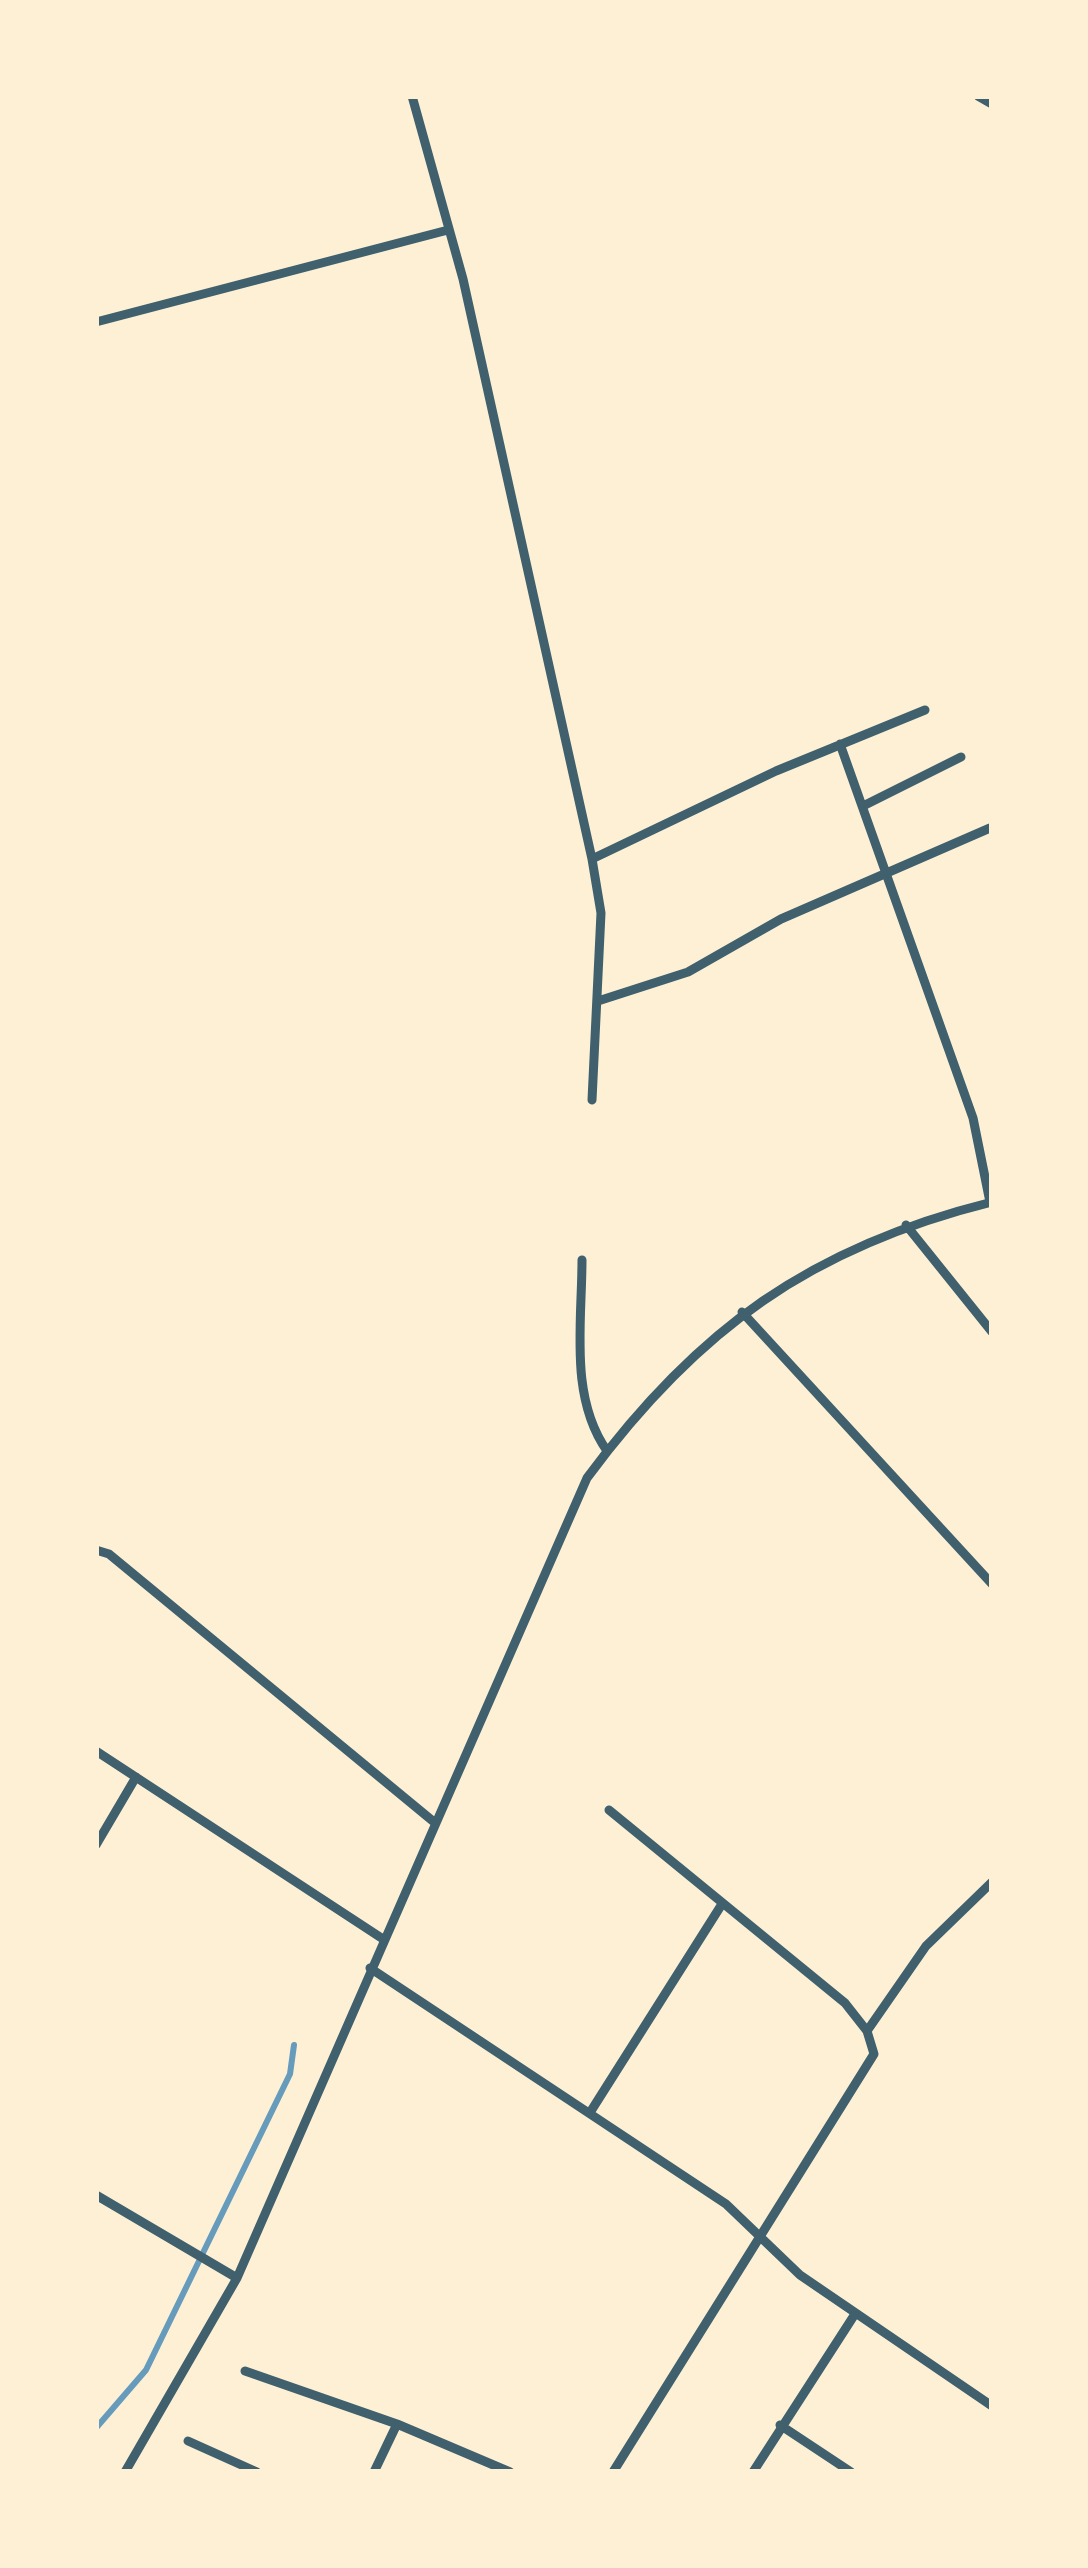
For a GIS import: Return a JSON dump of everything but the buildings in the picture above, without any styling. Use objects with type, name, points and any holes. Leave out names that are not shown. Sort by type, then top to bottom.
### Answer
[{"type":"street","points":[[412,96],[448,230],[592,859],[601,913],[592,1100]]},
{"type":"street","points":[[977,96],[992,104]]},
{"type":"street","points":[[96,322],[448,230]]},
{"type":"street","points":[[592,859],[840,744],[925,710]]},
{"type":"street","points":[[125,2472],[237,2278],[566,1517],[607,1451],[680,1364],[742,1312],[855,1247],[906,1225],[991,1202],[973,1118],[840,744]]},
{"type":"street","points":[[865,805],[962,757]]},
{"type":"street","points":[[598,1000],[688,972],[781,919],[990,828]]},
{"type":"street","points":[[906,1225],[992,1332]]},
{"type":"street","points":[[582,1260],[581,1371],[587,1416],[607,1451]]},
{"type":"street","points":[[742,1312],[992,1584]]},
{"type":"street","points":[[96,1550],[109,1554],[434,1822]]},
{"type":"street","points":[[96,1751],[383,1940]]},
{"type":"street","points":[[96,1845],[136,1777]]},
{"type":"street","points":[[609,1810],[844,2003],[867,2031],[874,2054],[758,2232],[613,2472]]},
{"type":"street","points":[[867,2031],[926,1946],[992,1882]]},
{"type":"street","points":[[591,2111],[722,1904]]},
{"type":"street","points":[[370,1968],[591,2111],[758,2232],[800,2275],[992,2406]]},
{"type":"street","points":[[96,2195],[237,2278]]},
{"type":"street","points":[[753,2472],[855,2314]]},
{"type":"street","points":[[245,2371],[397,2423],[510,2472]]},
{"type":"street","points":[[374,2472],[397,2423]]},
{"type":"street","points":[[780,2425],[851,2472]]},
{"type":"street","points":[[188,2441],[257,2472]]},
{"type":"street","points":[[467,2472],[473,2455]]},
{"type":"waterway","points":[[96,2428],[146,2370],[290,2074],[294,2045]]}]
